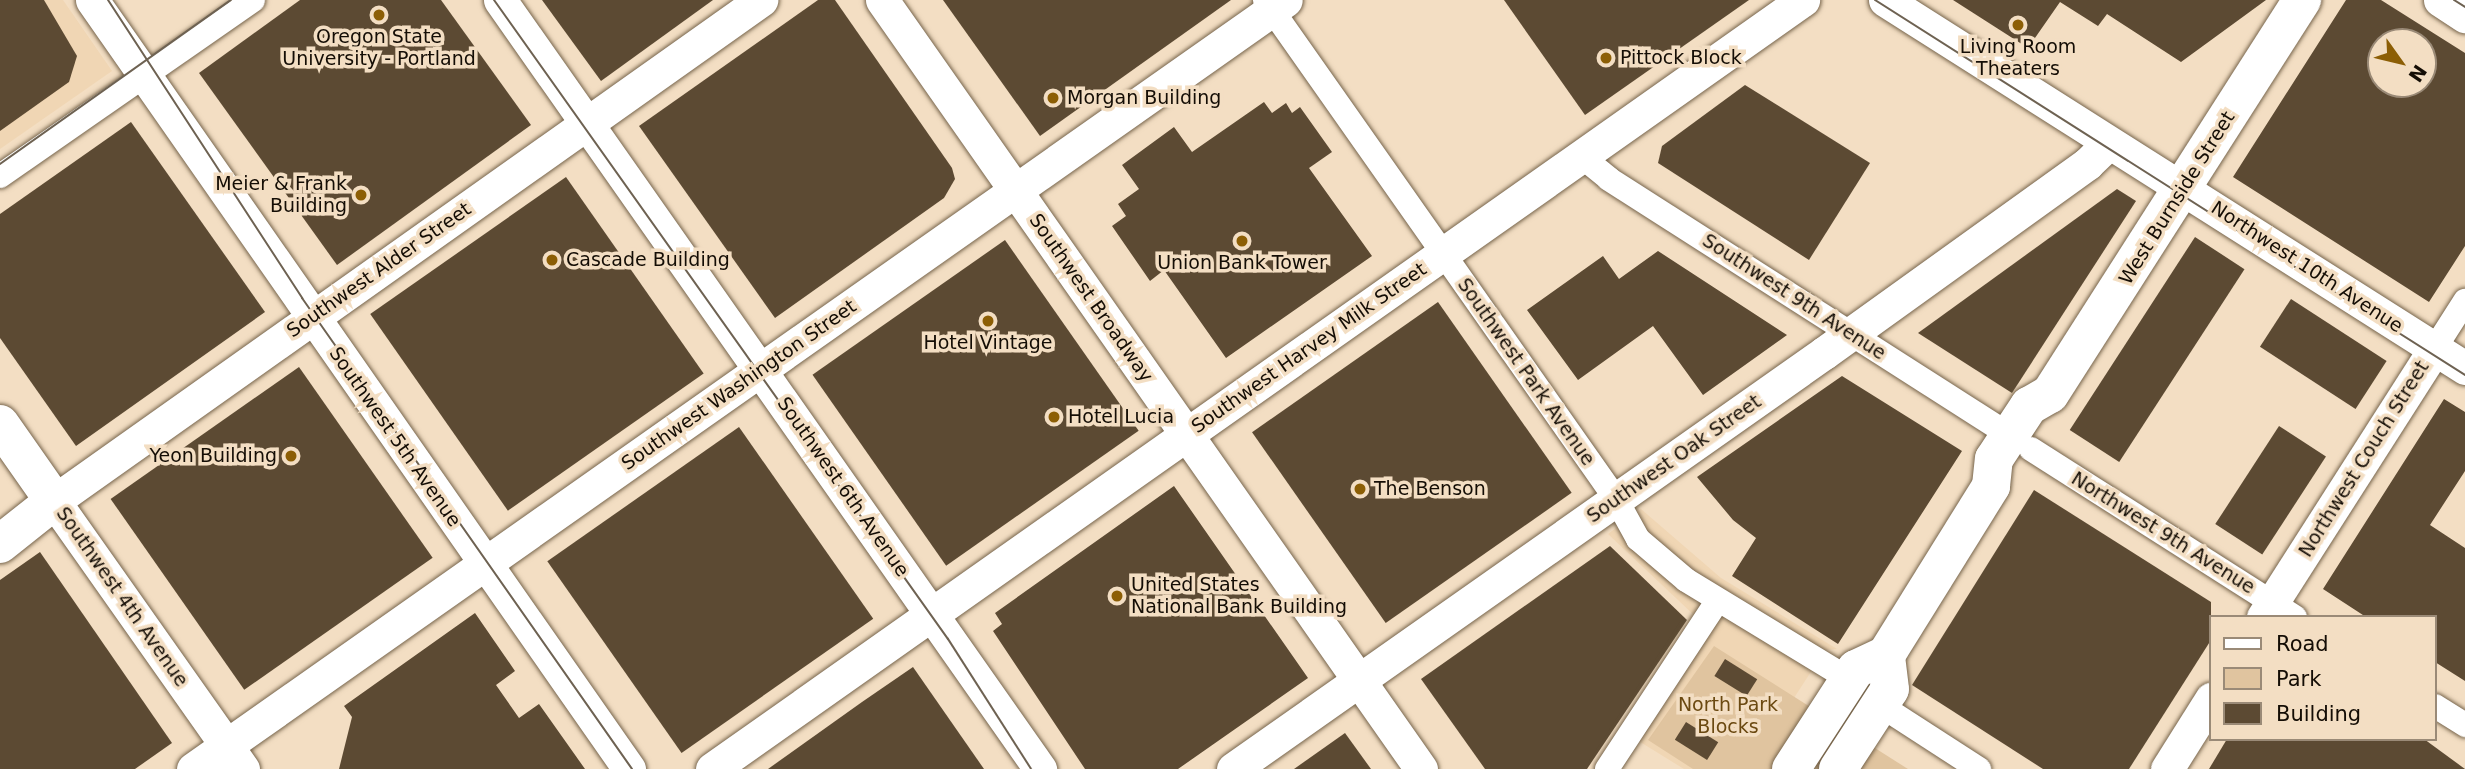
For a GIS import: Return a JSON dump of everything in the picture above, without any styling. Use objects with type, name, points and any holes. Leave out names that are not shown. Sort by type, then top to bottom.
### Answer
[{"type":"main road","name":"West Burnside Street","points":[[1886,654],[1992,486],[2015,473],[2021,442],[2049,421],[2050,394],[2302,0]]},
{"type":"main road","name":"Southwest 4th Avenue","points":[[0,425],[54,501]]},
{"type":"main road","name":"Southwest Alder Street","points":[[0,544],[54,501]]},
{"type":"main road","points":[[1791,769],[1856,669],[1886,654],[1890,689],[1839,769]]},
{"type":"street","name":"Southwest 5th Avenue","points":[[92,0],[629,769]]},
{"type":"street","points":[[0,176],[253,0]]},
{"type":"street","name":"Southwest 6th Avenue","points":[[500,0],[1040,769]]},
{"type":"street","name":"Southwest Alder Street","points":[[54,501],[761,0]]},
{"type":"street","name":"Southwest Broadway","points":[[882,0],[1421,769]]},
{"type":"street","name":"Southwest Harvey Milk Street","points":[[712,769],[1803,0]]},
{"type":"street","name":"Northwest 10th Avenue","points":[[1885,0],[2465,368]]},
{"type":"street","points":[[2440,0],[2465,16]]},
{"type":"street","name":"Southwest Washington Street","points":[[193,769],[235,757],[484,564],[1015,190],[1274,3]]},
{"type":"street","name":"Southwest Park Avenue","points":[[1274,3],[1443,254],[1616,499],[1638,540],[1718,600],[1849,679]]},
{"type":"street","name":"Southwest Oak Street","points":[[1233,769],[2087,164],[2109,143]]},
{"type":"street","name":"Southwest 9th Avenue","points":[[1581,156],[1609,179],[2021,442]]},
{"type":"street","name":"Northwest Couch Street","points":[[2277,612],[2465,301]]},
{"type":"street","name":"Northwest 9th Avenue","points":[[2021,442],[2277,612]]},
{"type":"street","name":"Southwest 4th Avenue","points":[[54,501],[235,757]]},
{"type":"street","points":[[1617,766],[1718,600]]},
{"type":"street","points":[[2166,769],[2210,701]]},
{"type":"street","points":[[1880,705],[1979,769]]},
{"type":"street","points":[[2437,707],[2465,725]]},
{"type":"shaded area","points":[[0,0],[63,0],[112,71],[0,149]]},
{"type":"shaded area","points":[[1641,509],[1721,578],[1837,649],[1825,650],[1748,769],[1684,769],[1624,732],[1696,617],[1608,534]]},
{"type":"green space","name":"North Park Blocks","points":[[1714,646],[1908,769],[1693,769],[1648,740]]},
{"type":"building","points":[[0,0],[44,0],[77,56],[69,82],[0,131]]},
{"type":"building","name":"Meier & Frank Building","points":[[300,0],[441,0],[531,125],[337,265],[199,73]]},
{"type":"building","points":[[542,0],[713,0],[601,81]]},
{"type":"building","points":[[818,0],[835,0],[952,168],[955,179],[944,198],[775,318],[639,126]]},
{"type":"building","name":"Morgan Building","points":[[943,0],[1231,0],[1040,136]]},
{"type":"building","name":"Pittock Block","points":[[1504,0],[1749,0],[1585,115]]},
{"type":"building","points":[[1953,0],[2266,0],[2181,62],[2107,14],[2098,26],[2060,2],[2028,48]]},
{"type":"building","points":[[2346,0],[2381,0],[2425,28],[2367,28],[2367,98],[2437,98],[2437,35],[2465,53],[2465,246],[2429,302],[2233,177]]},
{"type":"building","points":[[1745,85],[1870,163],[1809,260],[1658,163],[1662,146]]},
{"type":"building","name":"Union Bank Tower","points":[[1264,102],[1272,113],[1286,103],[1292,113],[1300,107],[1332,152],[1309,168],[1372,256],[1226,358],[1164,270],[1150,281],[1112,226],[1126,216],[1118,204],[1139,189],[1122,165],[1174,127],[1192,152]]},
{"type":"building","points":[[131,122],[265,312],[76,446],[0,338],[0,214]]},
{"type":"building","points":[[566,177],[704,374],[508,511],[370,314]]},
{"type":"building","points":[[2117,189],[2136,201],[2012,393],[1918,333]]},
{"type":"building","points":[[2195,237],[2244,269],[2119,462],[2070,430]]},
{"type":"building","points":[[1005,240],[1139,431],[946,566],[812,375]]},
{"type":"building","points":[[1658,251],[1787,335],[1703,395],[1653,326],[1578,380],[1527,310],[1603,256],[1619,279]]},
{"type":"building","points":[[2291,299],[2387,361],[2356,409],[2260,347]]},
{"type":"building","points":[[1438,302],[1572,493],[1386,623],[1252,432]]},
{"type":"building","points":[[299,367],[433,558],[244,690],[111,499]]},
{"type":"building","points":[[1842,376],[1962,451],[1838,644],[1732,576],[1756,538],[1733,520],[1697,477]]},
{"type":"building","points":[[2444,399],[2465,412],[2465,471],[2430,525],[2465,548],[2465,681],[2437,663],[2437,615],[2363,615],[2323,589]]},
{"type":"building","points":[[2279,426],[2326,456],[2262,555],[2215,524]]},
{"type":"building","points":[[739,427],[873,619],[682,753],[547,561]]},
{"type":"building","points":[[1174,486],[1308,678],[1178,769],[1085,769],[993,631],[1002,624],[995,613]]},
{"type":"building","points":[[2034,490],[2211,602],[2210,642],[2129,769],[2043,769],[1912,685]]},
{"type":"building","points":[[1610,546],[1687,620],[1587,769],[1485,769],[1421,679]]},
{"type":"building","points":[[40,552],[172,743],[135,769],[0,769],[0,580]]},
{"type":"building","points":[[475,613],[515,671],[496,685],[519,718],[539,704],[585,769],[339,769],[352,717],[344,706]]},
{"type":"building","points":[[1725,659],[1757,679],[1747,696],[1714,676]]},
{"type":"building","points":[[913,667],[984,769],[768,769],[862,702]]},
{"type":"building","points":[[1686,722],[1718,742],[1707,760],[1675,740]]},
{"type":"building","points":[[1345,733],[1371,769],[1294,769]]},
{"type":"building","points":[[2226,741],[2427,741],[2465,769],[2209,769]]},
{"type":"tram line","points":[[108,0],[302,298],[632,769]]},
{"type":"tram line","points":[[0,164],[231,0]]},
{"type":"tram line","points":[[494,0],[948,639],[1031,769]]},
{"type":"tram line","points":[[1875,0],[2465,375]]},
{"type":"tram line","points":[[2454,0],[2465,7]]},
{"type":"place","name":"Oregon State University - Portland","points":[[379,15]]},
{"type":"place","name":"Living Room Theaters","points":[[2018,25]]},
{"type":"place","name":"Pittock Block","points":[[1606,58]]},
{"type":"place","name":"Morgan Building","points":[[1053,98]]},
{"type":"place","name":"Meier & Frank Building","points":[[361,195]]},
{"type":"place","name":"Union Bank Tower","points":[[1242,241]]},
{"type":"place","name":"Cascade Building","points":[[552,260]]},
{"type":"place","name":"Hotel Vintage","points":[[988,321]]},
{"type":"place","name":"Hotel Lucia","points":[[1054,417]]},
{"type":"place","name":"Yeon Building","points":[[291,456]]},
{"type":"place","name":"The Benson","points":[[1360,489]]},
{"type":"place","name":"United States National Bank Building","points":[[1117,596]]}]
